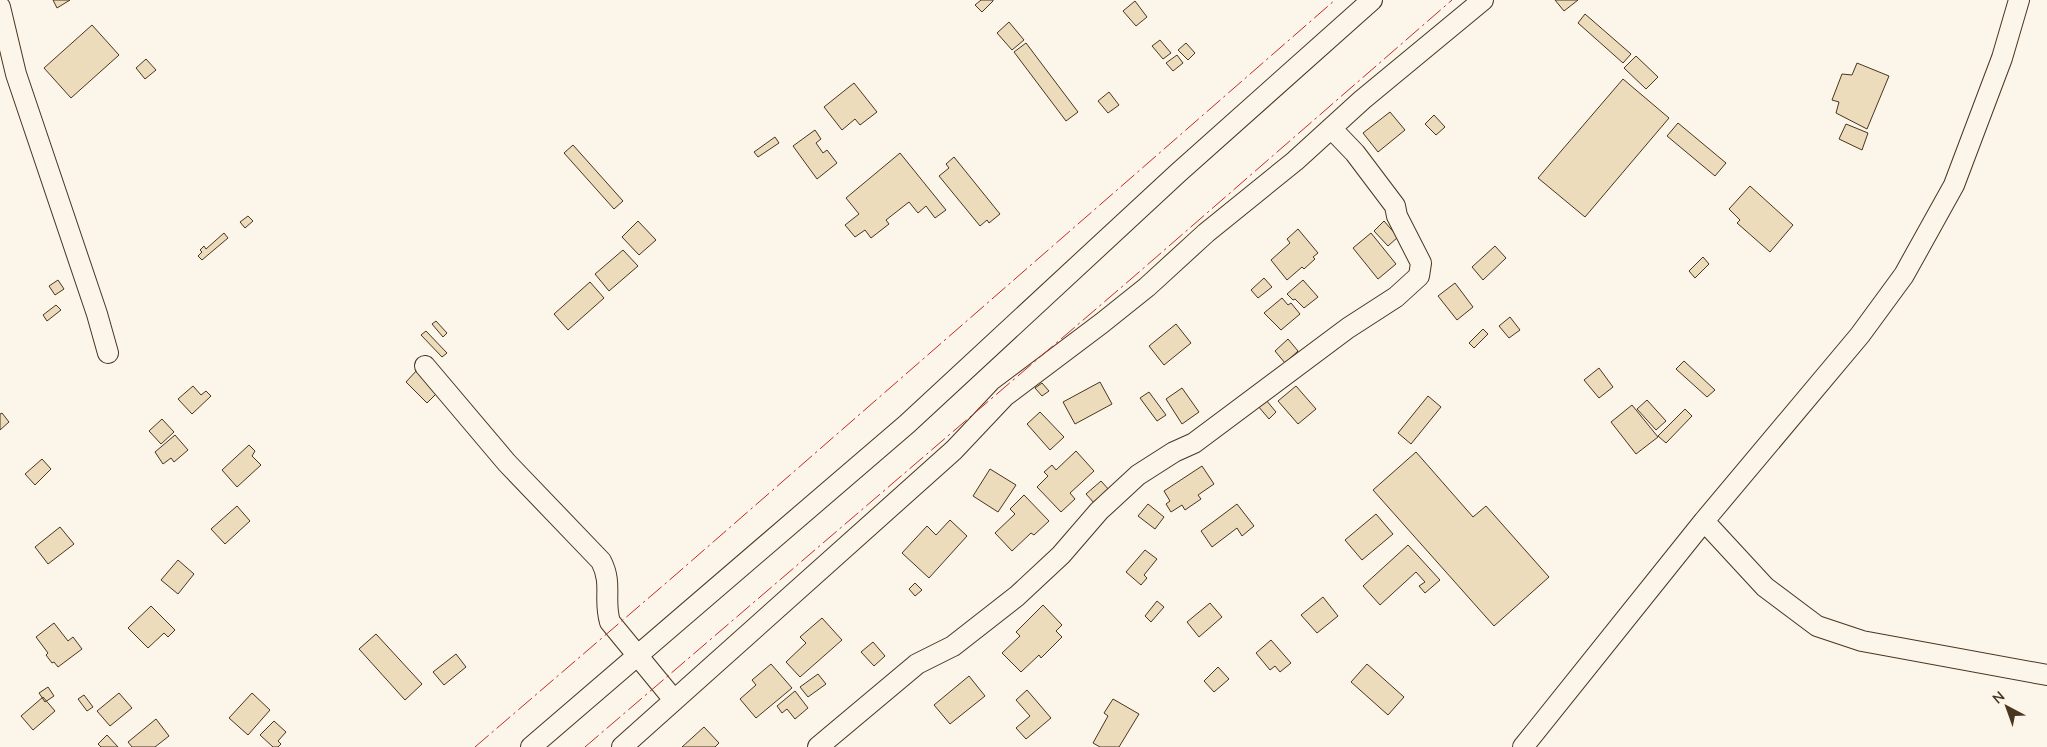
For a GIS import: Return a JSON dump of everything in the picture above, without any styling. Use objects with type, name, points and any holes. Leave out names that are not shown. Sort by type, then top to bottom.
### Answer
[{"type":"street","points":[[531,747],[907,424],[1178,173],[1372,0]]},
{"type":"street","points":[[622,747],[954,450],[1004,396],[1139,293],[1206,233],[1295,162],[1362,100],[1483,0]]},
{"type":"street","points":[[1523,747],[1704,521],[1860,335],[1904,275],[1954,185],[2002,58],[2019,0]]},
{"type":"street","points":[[0,7],[16,74],[97,314],[108,353]]},
{"type":"street","points":[[818,747],[917,664],[952,646],[1017,596],[1061,555],[1099,511],[1138,476],[1174,452],[1200,439],[1348,328],[1396,297],[1419,276],[1421,263],[1397,216],[1395,206],[1355,153],[1331,128]]},
{"type":"street","points":[[425,366],[507,462],[601,560],[607,572],[609,583],[606,610],[610,622],[674,700]]},
{"type":"street","points":[[1704,521],[1765,587],[1817,626],[1862,641],[2047,675]]},
{"type":"building","points":[[53,0],[70,0],[57,8]]},
{"type":"building","points":[[981,0],[993,0],[982,12],[975,5]]},
{"type":"building","points":[[1555,0],[1578,0],[1564,11]]},
{"type":"building","points":[[1135,1],[1147,17],[1136,26],[1123,11]]},
{"type":"building","points":[[1585,14],[1631,54],[1623,63],[1578,23]]},
{"type":"building","points":[[1009,22],[1024,40],[1012,50],[997,33]]},
{"type":"building","points":[[92,25],[119,55],[71,98],[44,68]]},
{"type":"building","points":[[1160,40],[1171,53],[1163,59],[1152,46]]},
{"type":"building","points":[[1026,43],[1078,112],[1066,121],[1014,52]]},
{"type":"building","points":[[1186,43],[1195,53],[1188,60],[1178,50]]},
{"type":"building","points":[[1177,55],[1183,63],[1173,71],[1166,63]]},
{"type":"building","points":[[1636,56],[1658,77],[1646,89],[1624,68]]},
{"type":"building","points":[[146,59],[156,70],[145,79],[136,68]]},
{"type":"building","points":[[1857,63],[1889,76],[1867,129],[1836,113],[1839,102],[1832,100],[1842,74],[1852,75]]},
{"type":"building","points":[[1623,79],[1669,118],[1585,217],[1538,178]]},
{"type":"building","points":[[854,83],[877,112],[860,125],[855,119],[842,130],[824,107]]},
{"type":"building","points":[[1109,92],[1119,105],[1108,113],[1098,101]]},
{"type":"building","points":[[1390,112],[1405,130],[1378,152],[1363,133]]},
{"type":"building","points":[[1434,115],[1445,127],[1436,135],[1425,124]]},
{"type":"building","points":[[1678,123],[1726,163],[1715,176],[1667,136]]},
{"type":"building","points":[[1846,124],[1868,133],[1862,150],[1839,139]]},
{"type":"building","points":[[815,130],[821,139],[816,143],[823,153],[827,150],[837,163],[817,179],[793,146]]},
{"type":"building","points":[[775,137],[779,143],[758,157],[754,152]]},
{"type":"building","points":[[573,145],[623,201],[614,209],[564,153]]},
{"type":"building","points":[[900,153],[946,210],[935,218],[926,206],[918,213],[909,202],[886,220],[889,224],[871,238],[865,230],[855,237],[845,225],[859,214],[846,198]]},
{"type":"building","points":[[954,157],[1000,214],[989,223],[987,220],[980,226],[939,176],[949,168],[946,164]]},
{"type":"building","points":[[1750,186],[1793,225],[1770,252],[1737,223],[1740,220],[1729,209]]},
{"type":"building","points":[[248,216],[253,221],[245,228],[240,222]]},
{"type":"building","points":[[638,221],[656,240],[639,255],[622,237]]},
{"type":"building","points":[[1384,221],[1398,237],[1388,246],[1374,231]]},
{"type":"building","points":[[1298,229],[1318,253],[1313,257],[1315,259],[1304,269],[1302,267],[1287,280],[1271,260],[1290,243],[1287,239]]},
{"type":"building","points":[[224,233],[228,238],[202,260],[198,256],[202,252],[200,250],[204,246],[206,249]]},
{"type":"building","points":[[1371,233],[1396,264],[1378,279],[1353,248]]},
{"type":"building","points":[[1495,246],[1506,258],[1483,280],[1472,267]]},
{"type":"building","points":[[623,250],[638,266],[609,291],[595,274]]},
{"type":"building","points":[[1703,257],[1709,264],[1695,278],[1689,271]]},
{"type":"building","points":[[1264,278],[1272,287],[1258,298],[1251,290]]},
{"type":"building","points":[[58,280],[64,289],[55,295],[49,286]]},
{"type":"building","points":[[1303,280],[1318,297],[1304,308],[1287,294]]},
{"type":"building","points":[[590,282],[604,298],[568,330],[554,314]]},
{"type":"building","points":[[1455,283],[1473,307],[1457,320],[1438,296]]},
{"type":"building","points":[[1282,298],[1288,305],[1291,303],[1300,314],[1281,330],[1264,313]]},
{"type":"building","points":[[56,305],[61,310],[47,321],[43,315]]},
{"type":"building","points":[[1510,317],[1520,330],[1509,338],[1499,326]]},
{"type":"building","points":[[436,321],[447,333],[443,337],[432,324]]},
{"type":"building","points":[[1176,324],[1191,343],[1164,365],[1149,346]]},
{"type":"building","points":[[1483,329],[1488,334],[1474,348],[1469,343]]},
{"type":"building","points":[[426,331],[447,353],[442,357],[421,335]]},
{"type":"building","points":[[1288,339],[1298,351],[1285,363],[1275,351]]},
{"type":"building","points":[[1684,361],[1715,390],[1707,397],[1676,369]]},
{"type":"building","points":[[1599,368],[1613,387],[1599,398],[1584,380]]},
{"type":"building","points":[[417,370],[439,391],[427,403],[406,382]]},
{"type":"building","points":[[1100,382],[1112,404],[1075,424],[1063,402]]},
{"type":"building","points":[[1042,383],[1049,391],[1042,396],[1035,388]]},
{"type":"building","points":[[193,386],[201,395],[206,391],[211,396],[192,414],[178,399]]},
{"type":"building","points":[[1296,386],[1316,409],[1298,424],[1278,401]]},
{"type":"building","points":[[1182,388],[1199,412],[1182,424],[1166,399]]},
{"type":"building","points":[[1149,392],[1166,415],[1157,421],[1140,398]]},
{"type":"building","points":[[1428,396],[1441,407],[1411,444],[1398,433]]},
{"type":"building","points":[[1266,400],[1276,412],[1269,419],[1258,406]]},
{"type":"building","points":[[1647,400],[1666,421],[1656,430],[1637,409]]},
{"type":"building","points":[[1632,405],[1658,437],[1636,454],[1611,422]]},
{"type":"building","points":[[1685,409],[1692,416],[1666,443],[1658,436]]},
{"type":"building","points":[[1040,412],[1064,437],[1050,450],[1027,424]]},
{"type":"building","points":[[2,413],[9,422],[0,430],[0,414]]},
{"type":"building","points":[[162,419],[174,432],[161,444],[149,431]]},
{"type":"building","points":[[175,435],[188,450],[174,462],[171,458],[163,464],[155,452]]},
{"type":"building","points":[[249,445],[255,451],[252,456],[261,465],[237,487],[222,470]]},
{"type":"building","points":[[1076,451],[1094,471],[1070,493],[1075,499],[1061,512],[1037,487],[1048,476],[1044,472],[1052,465],[1056,470]]},
{"type":"building","points":[[1416,452],[1473,517],[1486,506],[1549,577],[1494,626],[1373,490]]},
{"type":"building","points":[[42,459],[51,469],[35,485],[25,474]]},
{"type":"building","points":[[1202,466],[1214,484],[1198,495],[1201,499],[1185,510],[1182,505],[1171,512],[1166,504],[1170,501],[1164,491]]},
{"type":"building","points":[[990,469],[1016,485],[998,512],[973,496]]},
{"type":"building","points":[[1101,481],[1110,491],[1095,504],[1086,494]]},
{"type":"building","points":[[1024,495],[1049,521],[1034,535],[1031,533],[1012,551],[995,533],[1015,514],[1010,509]]},
{"type":"building","points":[[1148,504],[1164,517],[1155,529],[1138,516]]},
{"type":"building","points":[[1237,504],[1254,526],[1242,536],[1237,528],[1212,547],[1201,531]]},
{"type":"building","points":[[237,506],[250,521],[225,544],[211,529]]},
{"type":"building","points":[[1376,514],[1393,534],[1362,560],[1345,540]]},
{"type":"building","points":[[950,520],[967,536],[929,578],[902,553],[927,526],[936,535]]},
{"type":"building","points":[[60,527],[74,544],[48,564],[35,547]]},
{"type":"building","points":[[1408,545],[1440,580],[1425,593],[1419,586],[1425,582],[1416,572],[1380,605],[1363,586]]},
{"type":"building","points":[[1145,550],[1157,559],[1144,575],[1147,578],[1141,585],[1126,572]]},
{"type":"building","points":[[178,560],[194,574],[178,594],[161,580]]},
{"type":"building","points":[[915,583],[922,590],[915,596],[909,589]]},
{"type":"building","points":[[1323,597],[1338,616],[1317,633],[1301,615]]},
{"type":"building","points":[[1157,601],[1164,607],[1151,622],[1145,616]]},
{"type":"building","points":[[1210,603],[1222,617],[1199,637],[1187,622]]},
{"type":"building","points":[[1043,605],[1062,625],[1056,631],[1062,637],[1041,658],[1039,655],[1021,672],[1002,653],[1020,636],[1016,632]]},
{"type":"building","points":[[151,606],[175,630],[168,637],[164,633],[148,648],[128,628]]},
{"type":"building","points":[[822,618],[842,640],[800,677],[786,662],[806,643],[800,637]]},
{"type":"building","points":[[54,623],[68,641],[73,637],[82,649],[58,667],[46,655],[48,653],[36,637]]},
{"type":"building","points":[[376,634],[422,684],[405,700],[359,649]]},
{"type":"building","points":[[1271,640],[1291,663],[1280,672],[1275,666],[1270,670],[1256,653]]},
{"type":"building","points":[[873,642],[885,656],[874,666],[861,652]]},
{"type":"building","points":[[456,654],[466,667],[444,685],[433,672]]},
{"type":"building","points":[[771,664],[792,688],[756,718],[740,699],[756,685],[752,680]]},
{"type":"building","points":[[1367,664],[1404,697],[1388,715],[1351,682]]},
{"type":"building","points":[[1218,667],[1229,679],[1214,692],[1204,681]]},
{"type":"building","points":[[818,674],[826,684],[808,697],[800,687]]},
{"type":"building","points":[[969,676],[985,696],[950,724],[934,705]]},
{"type":"building","points":[[48,687],[54,696],[45,702],[39,693]]},
{"type":"building","points":[[1027,690],[1051,718],[1026,739],[1016,728],[1030,716],[1016,700]]},
{"type":"building","points":[[795,691],[808,708],[795,719],[787,709],[782,713],[777,706]]},
{"type":"building","points":[[119,693],[132,708],[110,726],[97,711]]},
{"type":"building","points":[[252,693],[270,710],[248,735],[229,718]]},
{"type":"building","points":[[84,695],[93,707],[87,711],[78,699]]},
{"type":"building","points":[[43,697],[55,711],[33,730],[21,716]]},
{"type":"building","points":[[1113,699],[1139,714],[1119,747],[1100,747],[1093,743],[1108,716],[1104,713]]},
{"type":"building","points":[[156,719],[169,736],[155,747],[132,747],[128,742]]},
{"type":"building","points":[[274,721],[286,732],[278,741],[281,744],[278,747],[273,747],[260,735]]},
{"type":"building","points":[[704,727],[719,743],[715,747],[682,747]]},
{"type":"building","points":[[107,735],[118,747],[101,747],[98,744]]},
{"type":"power","points":[[475,747],[1335,0]]},
{"type":"power","points":[[585,747],[1131,279],[1452,0]]}]
